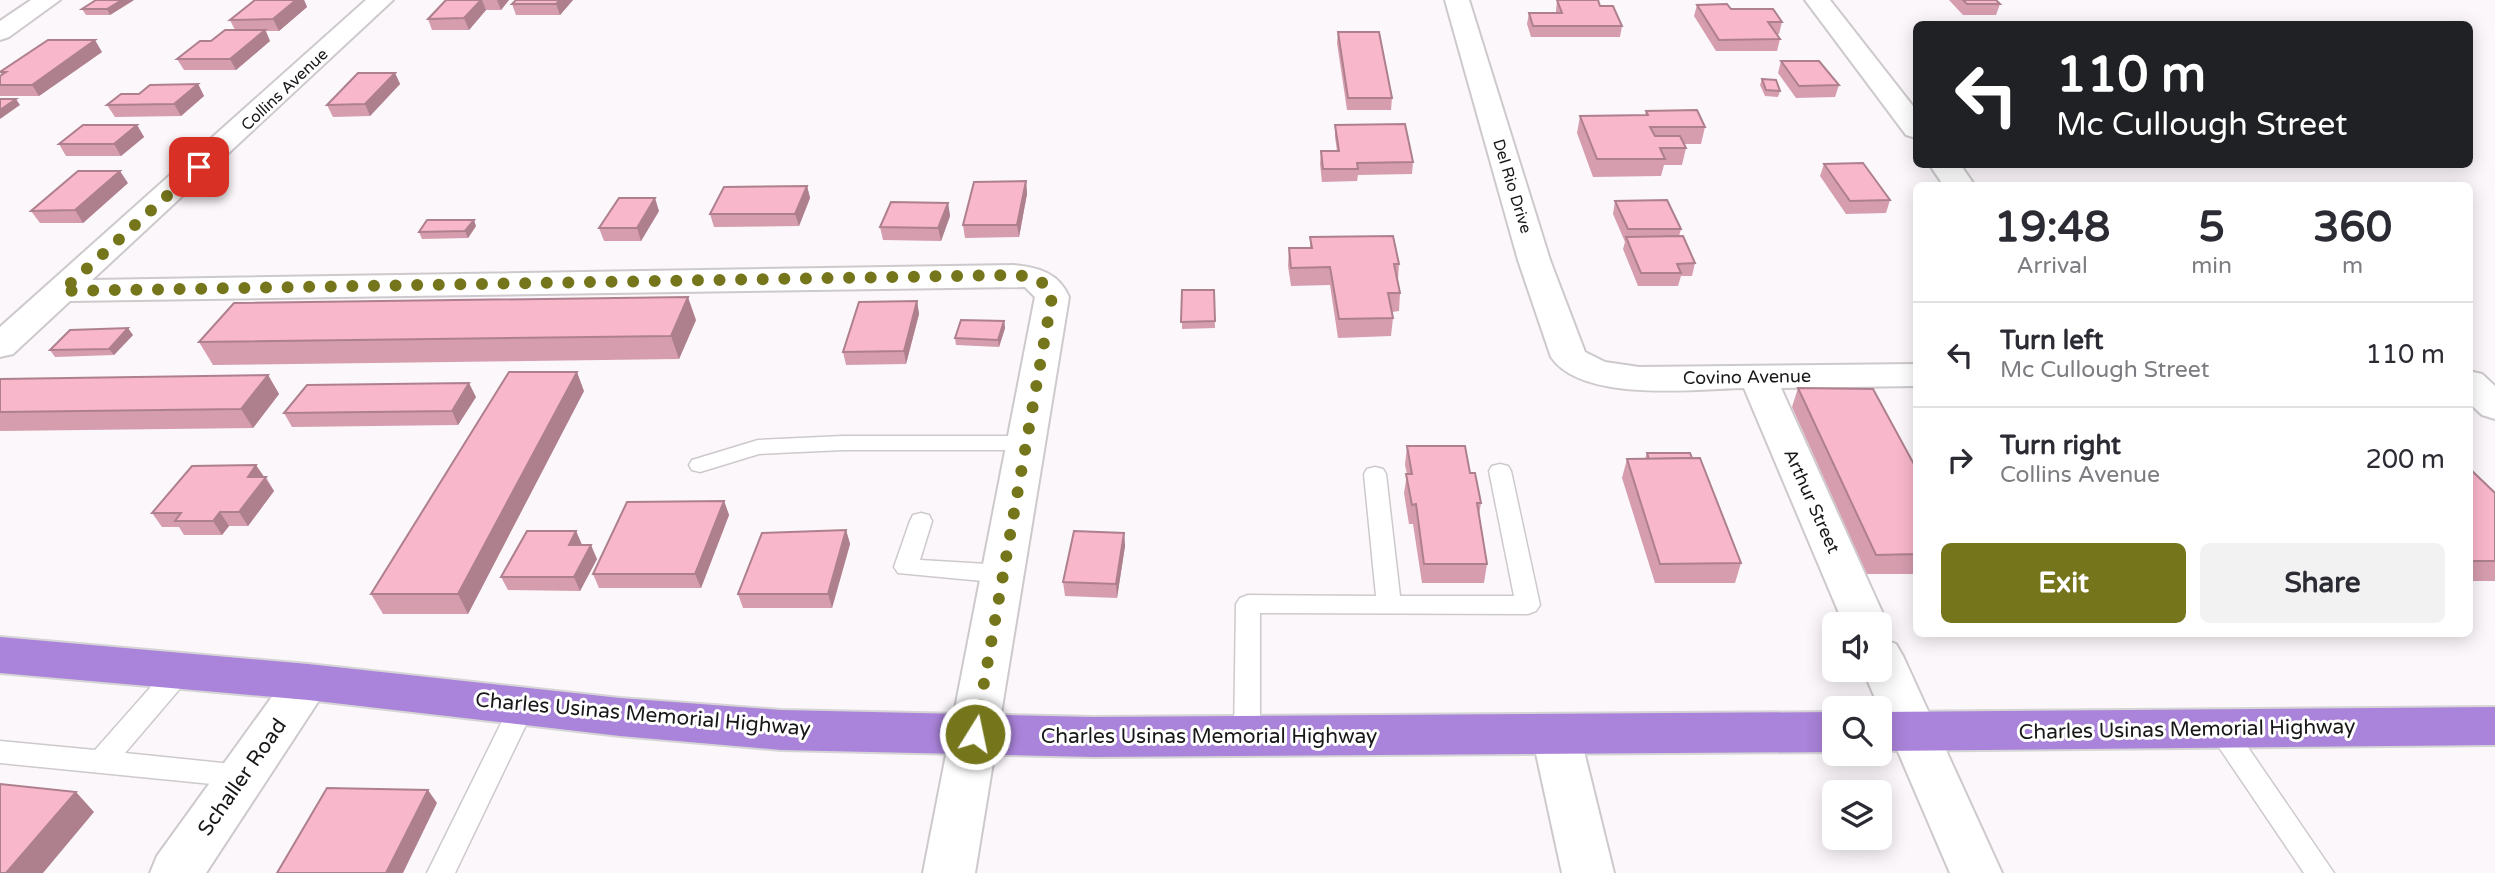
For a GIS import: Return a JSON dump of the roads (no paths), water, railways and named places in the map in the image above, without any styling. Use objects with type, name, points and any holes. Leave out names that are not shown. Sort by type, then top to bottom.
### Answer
[{"type":"highway","name":"Charles Usinas Memorial Highway","points":[[0,654],[308,682],[620,717],[781,730],[1247,736],[1822,733]]},
{"type":"highway","name":"Charles Usinas Memorial Highway","points":[[1896,732],[2495,726]]},
{"type":"street","points":[[0,32],[48,0]]},
{"type":"street","name":"Collins Avenue","points":[[0,346],[381,0]]},
{"type":"street","name":"Del Rio Drive","points":[[1457,0],[1534,260],[1569,357],[1579,366]]},
{"type":"street","points":[[1817,0],[1913,125]]},
{"type":"street","points":[[62,291],[1013,275],[1043,282],[1050,289],[1052,297],[949,873]]},
{"type":"street","name":"Covino Avenue","points":[[1579,366],[1594,373],[1639,378],[1913,375]]},
{"type":"street","points":[[2473,375],[2495,375]]},
{"type":"street","name":"Arthur Street","points":[[1758,377],[1860,612]]},
{"type":"street","points":[[2473,386],[2495,407]]},
{"type":"street","name":"Schaller Road","points":[[176,873],[308,682]]},
{"type":"street","points":[[1885,682],[1896,732],[1976,873]]},
{"type":"street","points":[[1556,735],[1588,873]]},
{"type":"lane","points":[[699,465],[758,447],[843,443],[1027,443]]},
{"type":"lane","points":[[1247,736],[1248,604],[1528,605],[1500,471]]},
{"type":"lane","points":[[1376,474],[1389,604]]},
{"type":"lane","points":[[921,521],[906,567],[1004,574]]},
{"type":"lane","points":[[101,762],[180,671]]},
{"type":"lane","points":[[441,873],[523,705]]},
{"type":"lane","points":[[2221,729],[2319,873]]},
{"type":"lane","points":[[0,752],[242,776]]}]
